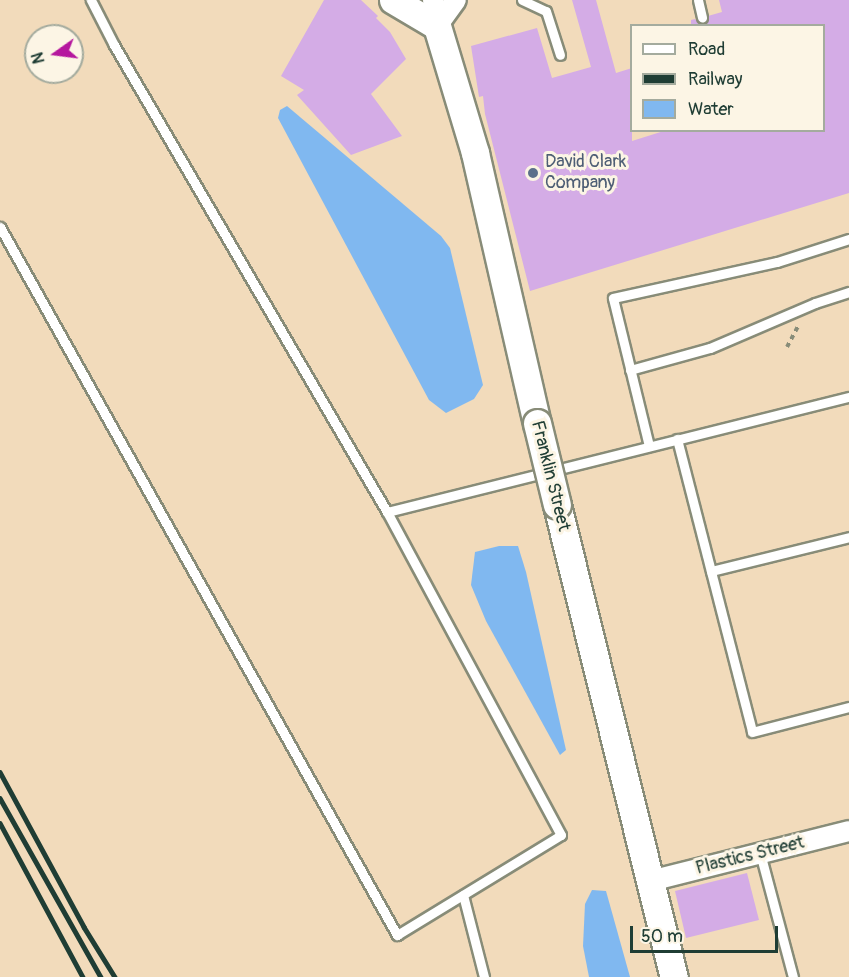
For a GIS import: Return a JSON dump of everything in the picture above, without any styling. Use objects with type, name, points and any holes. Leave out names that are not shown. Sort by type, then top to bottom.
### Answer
[{"type":"main road","points":[[393,0],[435,13]]},
{"type":"main road","name":"Franklin Street","points":[[435,13],[475,153],[537,423],[674,977]]},
{"type":"street","points":[[435,13],[456,0]]},
{"type":"street","name":"Plastics Street","points":[[650,881],[849,831]]},
{"type":"lane","points":[[0,227],[397,935],[561,835],[387,512],[120,55],[91,0]]},
{"type":"lane","points":[[522,0],[546,11],[560,55]]},
{"type":"lane","points":[[698,0],[702,18]]},
{"type":"lane","points":[[649,446],[613,298],[777,262],[849,238]]},
{"type":"lane","points":[[630,369],[710,348],[814,303],[849,292]]},
{"type":"lane","points":[[387,512],[849,396]]},
{"type":"lane","points":[[677,439],[752,732],[849,707]]},
{"type":"lane","points":[[711,571],[849,537]]},
{"type":"lane","points":[[760,853],[793,977]]},
{"type":"lane","points":[[463,895],[484,977]]},
{"type":"water","points":[[287,106],[441,236],[450,248],[483,385],[474,399],[446,413],[429,400],[278,118],[280,110]]},
{"type":"water","points":[[499,546],[518,546],[526,572],[566,750],[560,755],[486,621],[471,585],[475,552]]},
{"type":"water","points":[[592,890],[606,891],[630,977],[589,977],[583,946],[585,904]]},
{"type":"building","points":[[324,0],[361,0],[378,16],[376,18],[390,32],[406,59],[371,94],[402,136],[351,155],[297,95],[304,90],[281,76]]},
{"type":"building","points":[[572,0],[596,0],[616,73],[630,69],[632,141],[661,132],[825,132],[825,24],[704,24],[708,16],[722,12],[719,0],[849,0],[849,193],[530,291],[485,114],[483,96],[479,97],[471,46],[537,28],[552,78],[591,67]]},
{"type":"building","points":[[695,19],[699,24],[691,24],[691,20]]},
{"type":"building","points":[[747,873],[759,920],[686,938],[675,891]]},
{"type":"railway","points":[[0,772],[84,927],[115,977]]},
{"type":"railway","points":[[0,798],[101,977]]},
{"type":"railway","points":[[0,823],[83,977]]},
{"type":"place","name":"David Clark Company","points":[[533,173]]}]
